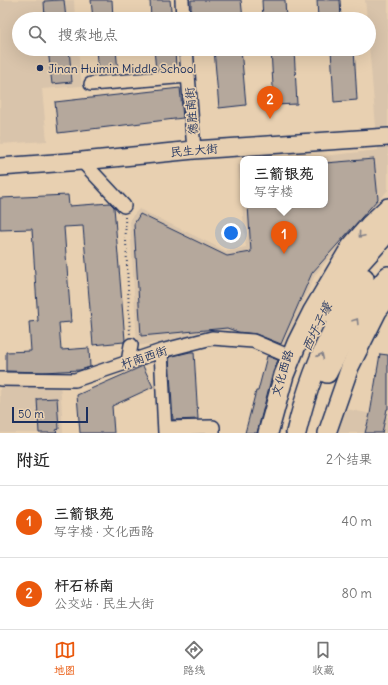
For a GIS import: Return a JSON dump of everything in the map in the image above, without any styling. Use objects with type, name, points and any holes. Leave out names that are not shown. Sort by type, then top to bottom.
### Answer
[{"type":"highway","points":[[266,433],[284,375],[297,343],[313,311],[351,247],[370,225],[388,208]]},
{"type":"highway","points":[[282,433],[289,404],[304,357],[325,313],[358,265],[388,232]]},
{"type":"highway","points":[[296,433],[301,410],[336,324],[366,275],[388,250]]},
{"type":"highway","points":[[308,433],[321,386],[338,352],[379,286],[388,276]]},
{"type":"main road","name":"民生大街","points":[[0,167],[194,150],[388,136]]},
{"type":"main road","points":[[327,433],[350,367],[378,311],[388,298]]},
{"type":"street","points":[[182,0],[183,12]]},
{"type":"street","name":"德胜南街","points":[[187,56],[194,150]]},
{"type":"street","points":[[90,84],[188,76]]},
{"type":"street","points":[[82,161],[124,206]]},
{"type":"street","name":"文化西路","points":[[266,433],[286,354],[315,294]]},
{"type":"street","name":"杆南西街","points":[[0,379],[75,380],[161,351],[212,338],[253,341],[286,354]]},
{"type":"street","points":[[128,362],[131,345]]},
{"type":"street","points":[[161,351],[165,430],[213,427],[213,433]]},
{"type":"path","points":[[124,206],[131,345]]},
{"type":"shaded area","name":"Jinan Huimin Middle School","points":[[0,0],[74,0],[75,12],[12,12],[12,56],[79,56],[82,86],[42,89],[47,141],[0,144]]},
{"type":"shaded area","points":[[365,0],[388,0],[388,190],[315,275],[283,351],[231,331],[137,346],[130,219],[139,209],[226,251],[246,247],[242,208],[328,208],[328,156],[324,156],[378,150],[370,56],[376,56],[376,12],[366,12]]},
{"type":"shaded area","points":[[238,165],[240,165],[240,186]]},
{"type":"shaded area","points":[[60,379],[63,433],[0,433],[0,383]]},
{"type":"shaded area","points":[[346,409],[388,417],[388,433],[338,433],[341,416]]},
{"type":"building","points":[[64,0],[65,12],[45,12],[44,1]]},
{"type":"building","points":[[91,0],[112,0],[113,12],[92,12]]},
{"type":"building","points":[[150,0],[170,0],[171,12],[151,12]]},
{"type":"building","points":[[191,0],[241,0],[242,12],[191,12]]},
{"type":"building","points":[[262,0],[285,0],[286,12],[263,12]]},
{"type":"building","points":[[317,0],[340,0],[341,12],[318,12]]},
{"type":"building","points":[[49,56],[70,56],[72,82],[52,84]]},
{"type":"building","points":[[97,56],[117,56],[118,72],[98,74]]},
{"type":"building","points":[[155,56],[175,56],[176,69],[156,71]]},
{"type":"building","points":[[215,56],[242,56],[246,105],[219,108]]},
{"type":"building","points":[[271,56],[294,56],[297,104],[274,105]]},
{"type":"building","points":[[331,56],[354,56],[357,100],[334,102]]},
{"type":"building","points":[[180,88],[183,118],[58,133],[55,102]]},
{"type":"building","points":[[374,159],[378,199],[312,273],[281,344],[256,334],[238,332],[227,328],[141,336],[134,224],[140,214],[227,256],[251,252],[248,208],[328,208],[328,163]]},
{"type":"building","points":[[68,195],[69,206],[110,203],[114,207],[125,340],[124,342],[93,345],[83,226],[64,227],[71,322],[59,323],[61,350],[89,348],[90,367],[80,370],[43,372],[6,371],[6,352],[31,351],[29,322],[38,321],[32,229],[0,230],[0,198]]},
{"type":"building","points":[[194,352],[198,419],[173,420],[169,357]]},
{"type":"building","points":[[380,354],[388,355],[388,409],[382,433],[365,433],[370,414]]},
{"type":"building","points":[[267,356],[278,360],[273,372],[257,433],[245,433],[256,391],[258,391]]},
{"type":"building","points":[[143,366],[153,387],[112,406],[114,433],[80,433],[77,395]]},
{"type":"building","points":[[57,398],[59,429],[56,430],[57,433],[39,433],[37,399]]},
{"type":"waterway","name":"西圩子壕","points":[[286,433],[290,419]]},
{"type":"place","name":"Jinan Huimin Middle School","points":[[40,68]]},
{"type":"place","name":"杆石桥南","points":[[270,119]]},
{"type":"place","name":"三箭银苑","points":[[284,254]]}]
